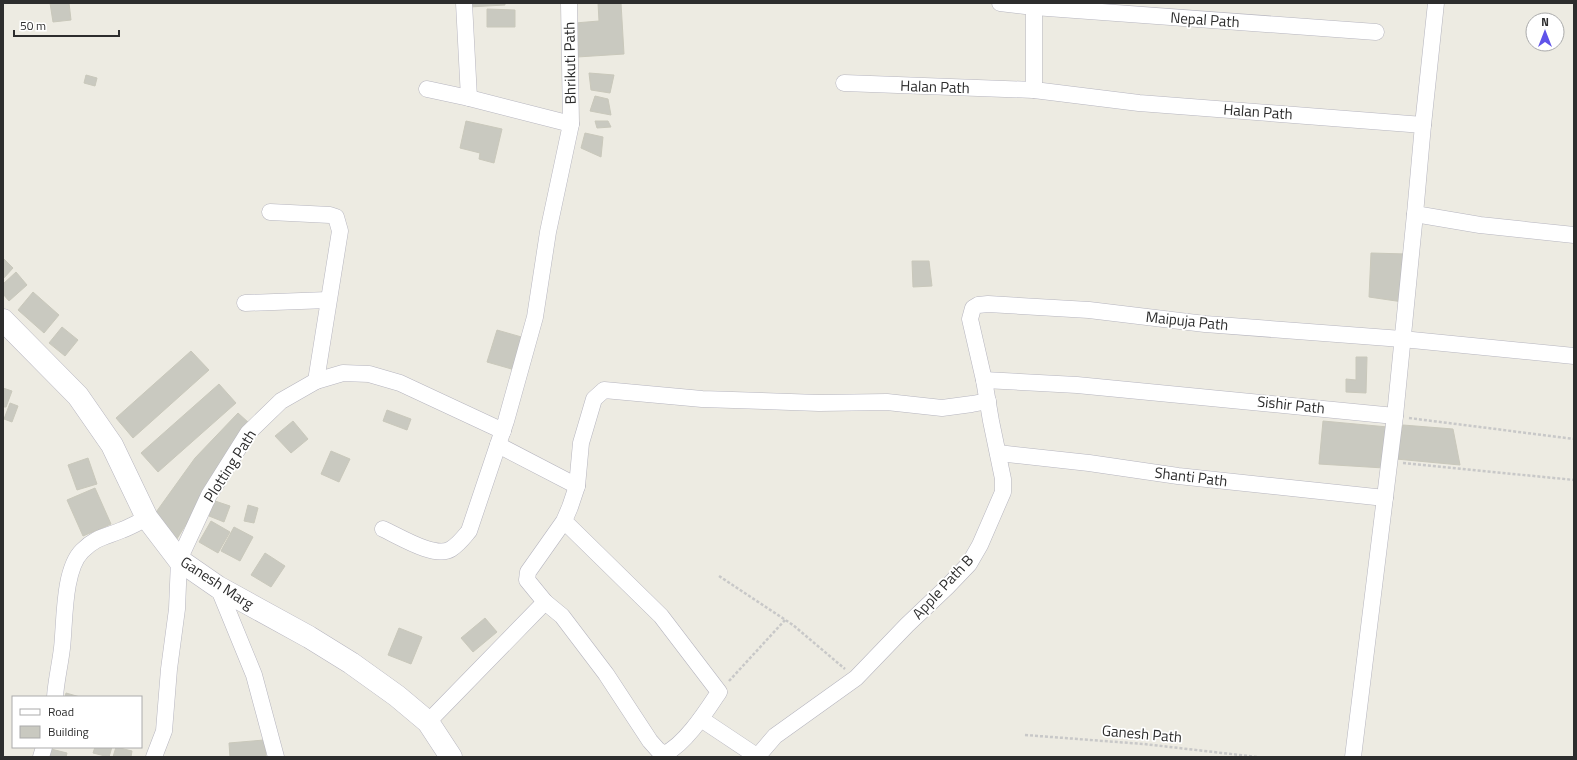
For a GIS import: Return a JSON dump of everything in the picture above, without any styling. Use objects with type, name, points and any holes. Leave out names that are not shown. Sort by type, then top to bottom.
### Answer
[{"type":"street","points":[[464,3],[469,98]]},
{"type":"street","name":"Bhrikuti Path","points":[[383,528],[425,548],[439,552],[450,550],[459,543],[469,531],[500,438],[535,317],[548,232],[571,124],[569,3]]},
{"type":"street","name":"Nepal Path","points":[[1000,3],[1034,7],[1376,32]]},
{"type":"street","points":[[1353,757],[1385,498],[1388,461],[1395,416],[1436,3]]},
{"type":"street","points":[[1034,7],[1034,90]]},
{"type":"street","name":"Halan Path","points":[[844,83],[1034,90],[1139,103],[1423,125]]},
{"type":"street","points":[[427,89],[571,124]]},
{"type":"street","points":[[270,212],[330,215],[336,217],[340,230],[316,381]]},
{"type":"street","points":[[1415,214],[1480,225],[1574,235]]},
{"type":"street","points":[[245,303],[328,300]]},
{"type":"street","name":"Maipuja Path","points":[[973,308],[978,305],[988,304],[1089,310],[1205,324],[1402,339],[1574,356]]},
{"type":"street","name":"Apple Path B","points":[[757,757],[775,736],[856,678],[969,564],[984,538],[1003,492],[1003,479],[984,380],[970,320],[973,308]]},
{"type":"street","name":"Ganesh Marg","points":[[3,320],[78,396],[112,445],[147,518],[179,560],[218,587],[308,637],[351,663],[398,696],[428,722],[451,757]]},
{"type":"street","name":"Plotting Path","points":[[179,560],[209,495],[248,433],[280,401],[316,381],[342,373],[370,374],[400,383],[500,438],[577,486]]},
{"type":"street","name":"Sishir Path","points":[[984,380],[1077,385],[1395,416]]},
{"type":"street","points":[[564,521],[661,616],[719,692],[701,719],[676,747],[664,754],[650,741],[606,674],[562,616],[545,602],[527,580],[528,572],[564,521],[577,486],[581,443],[594,399],[604,390],[702,399],[819,403],[886,402],[942,408],[988,401]]},
{"type":"street","name":"Shanti Path","points":[[998,453],[1089,463],[1178,476],[1385,498]]},
{"type":"street","points":[[56,696],[56,681],[62,648],[63,619],[70,572],[81,552],[98,538],[122,530],[147,518]]},
{"type":"street","points":[[154,757],[164,731],[169,669],[177,609],[179,560]]},
{"type":"street","points":[[218,587],[254,675],[276,757]]},
{"type":"street","points":[[428,722],[545,602]]},
{"type":"street","points":[[701,719],[757,757]]},
{"type":"path","points":[[1395,416],[1574,439]]},
{"type":"path","points":[[1388,461],[1574,480]]},
{"type":"path","points":[[719,576],[785,620],[856,678]]},
{"type":"path","points":[[719,692],[785,620]]},
{"type":"path","name":"Ganesh Path","points":[[1025,735],[1144,744],[1257,757]]},
{"type":"building","points":[[50,3],[69,3],[71,20],[53,22]]},
{"type":"building","points":[[469,3],[505,3],[505,5],[469,7]]},
{"type":"building","points":[[598,3],[621,3],[624,54],[577,57],[575,23],[599,21]]},
{"type":"building","points":[[487,9],[515,10],[515,27],[487,27]]},
{"type":"building","points":[[589,73],[614,75],[610,93],[591,90]]},
{"type":"building","points":[[86,75],[97,78],[95,86],[84,83]]},
{"type":"building","points":[[595,96],[608,99],[611,115],[590,111]]},
{"type":"building","points":[[466,121],[502,129],[494,163],[479,159],[480,153],[460,148]]},
{"type":"building","points":[[595,121],[608,121],[611,127],[597,128]]},
{"type":"building","points":[[585,133],[603,137],[601,157],[581,148]]},
{"type":"building","points":[[1371,253],[1406,254],[1403,302],[1369,297]]},
{"type":"building","points":[[3,258],[13,268],[3,279]]},
{"type":"building","points":[[912,261],[929,261],[932,286],[913,287]]},
{"type":"building","points":[[16,272],[27,285],[9,301],[3,294],[3,284]]},
{"type":"building","points":[[33,292],[59,315],[44,333],[18,310]]},
{"type":"building","points":[[62,327],[78,340],[65,356],[49,343]]},
{"type":"building","points":[[497,330],[525,338],[515,370],[487,362]]},
{"type":"building","points":[[191,351],[209,370],[133,438],[116,418]]},
{"type":"building","points":[[1356,357],[1367,357],[1366,393],[1346,392],[1346,379],[1356,380]]},
{"type":"building","points":[[219,384],[236,403],[158,472],[141,453]]},
{"type":"building","points":[[3,388],[12,391],[6,407],[3,407]]},
{"type":"building","points":[[10,403],[18,406],[12,422],[4,419]]},
{"type":"building","points":[[387,410],[411,419],[407,430],[383,421]]},
{"type":"building","points":[[238,413],[249,423],[175,542],[154,515],[195,458]]},
{"type":"building","points":[[293,421],[308,439],[291,453],[275,436]]},
{"type":"building","points":[[1323,421],[1388,427],[1384,468],[1319,464]]},
{"type":"building","points":[[1403,425],[1453,429],[1460,465],[1396,459]]},
{"type":"building","points":[[331,451],[350,459],[339,482],[321,474]]},
{"type":"building","points":[[88,458],[97,484],[77,490],[68,465]]},
{"type":"building","points":[[95,488],[111,524],[83,536],[67,500]]},
{"type":"building","points":[[215,501],[230,506],[224,522],[209,516]]},
{"type":"building","points":[[248,505],[258,508],[254,523],[244,521]]},
{"type":"building","points":[[211,521],[230,532],[218,553],[199,542]]},
{"type":"building","points":[[234,527],[253,537],[240,561],[221,551]]},
{"type":"building","points":[[265,553],[285,566],[271,587],[251,575]]},
{"type":"building","points":[[485,618],[497,632],[473,652],[461,638]]},
{"type":"building","points":[[399,628],[422,637],[411,664],[388,655]]},
{"type":"building","points":[[66,693],[76,696],[65,696]]},
{"type":"building","points":[[264,740],[266,757],[230,757],[229,743]]},
{"type":"building","points":[[95,748],[112,748],[109,757],[93,753]]},
{"type":"building","points":[[116,748],[132,751],[131,757],[113,757]]},
{"type":"building","points":[[51,749],[67,753],[66,757],[49,757]]}]
